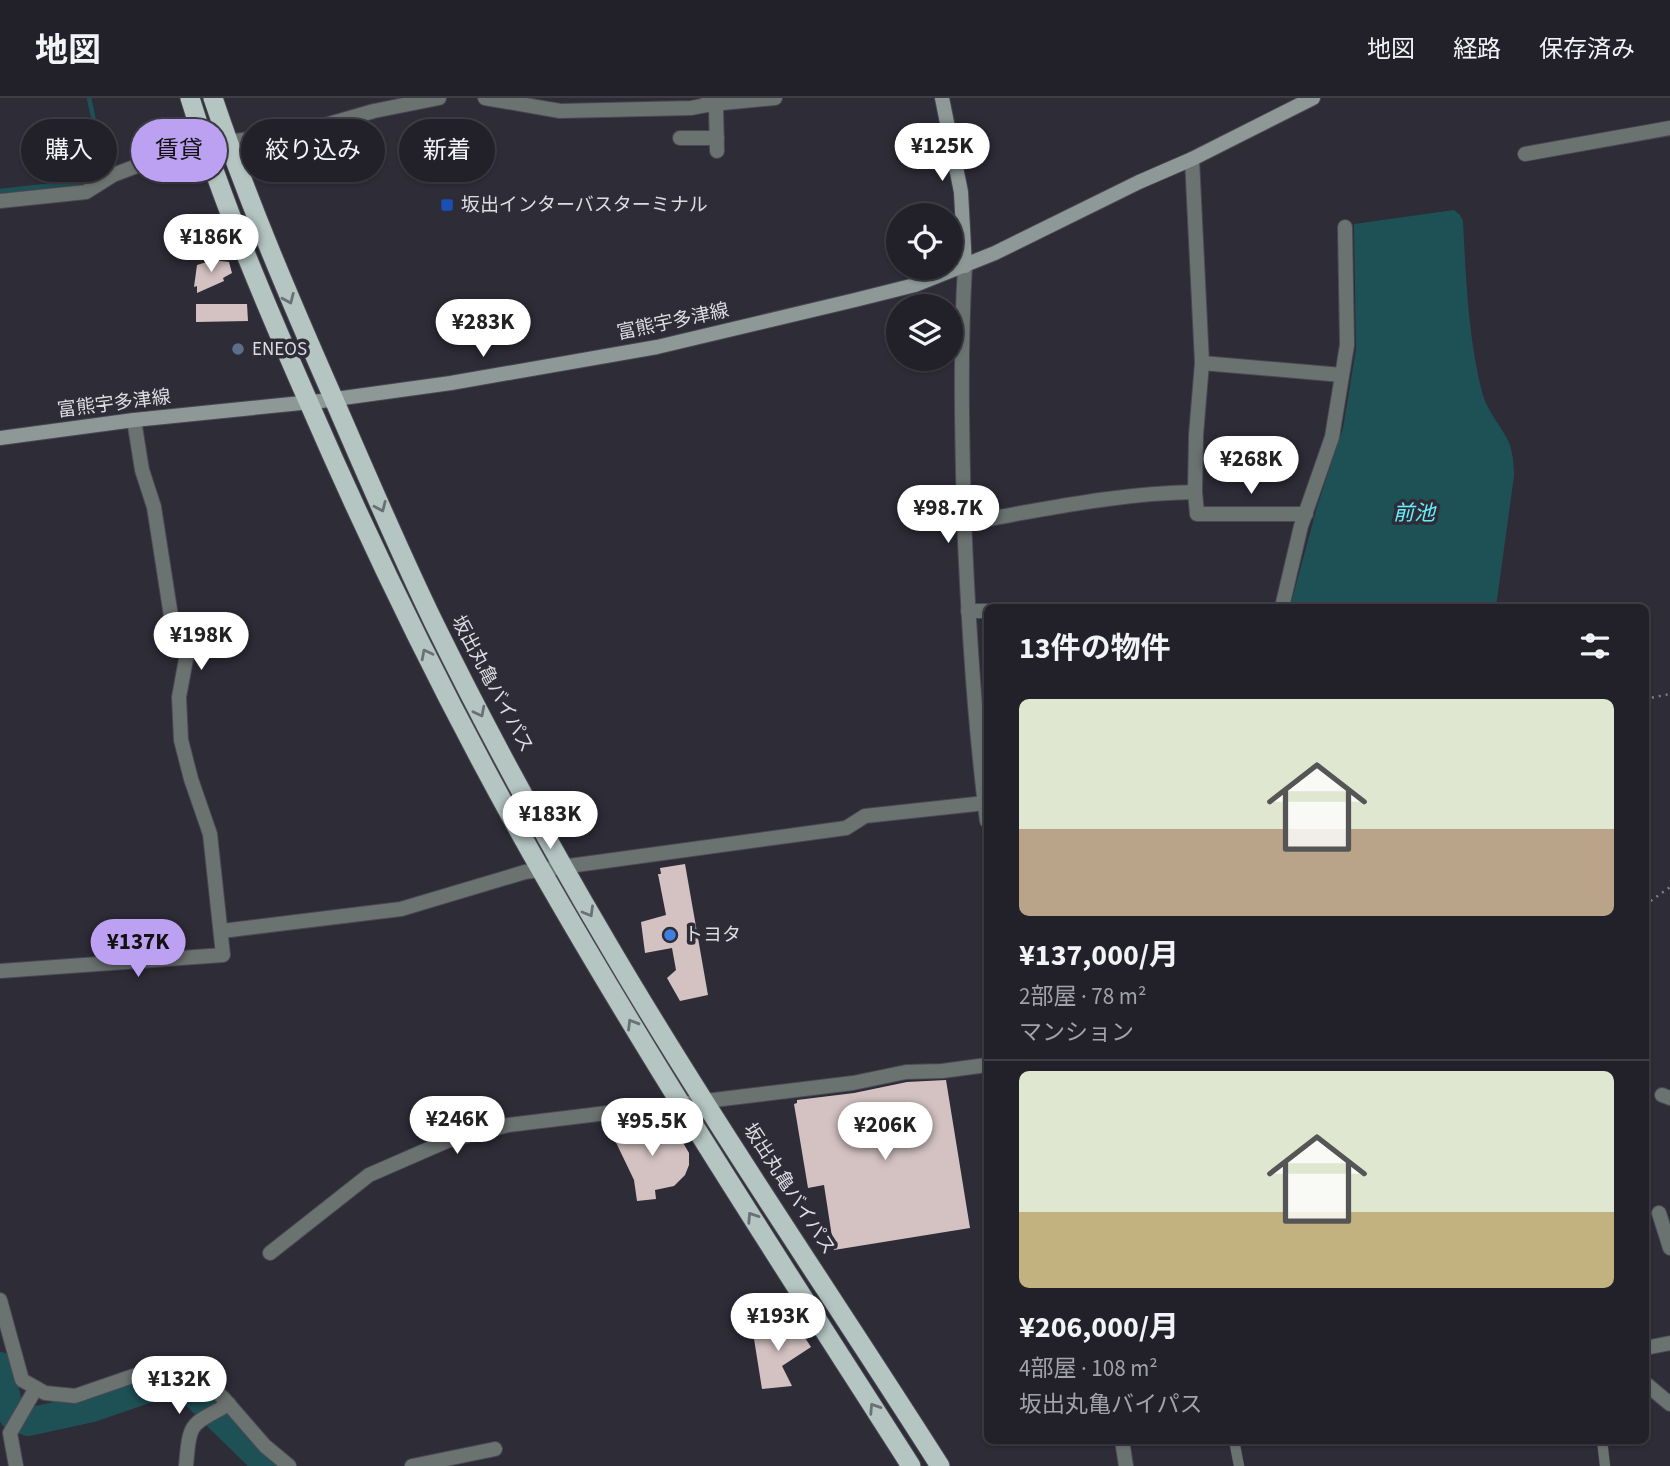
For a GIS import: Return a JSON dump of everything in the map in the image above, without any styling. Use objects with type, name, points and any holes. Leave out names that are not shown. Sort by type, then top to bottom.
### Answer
[{"type":"highway","points":[[190,98],[196,119]]},
{"type":"highway","name":"坂出丸亀バイパス","points":[[214,98],[276,267],[434,623],[563,867],[704,1102],[940,1466]]},
{"type":"highway","points":[[218,182],[248,261],[328,448],[413,629],[468,737],[541,870],[680,1104],[911,1466]]},
{"type":"main road","points":[[942,98],[961,192],[965,266]]},
{"type":"main road","name":"富熊宇多津線","points":[[0,438],[134,420],[334,400],[451,383],[657,347],[891,291],[965,266],[1192,159],[1313,98]]},
{"type":"street","points":[[228,142],[301,132],[374,111],[439,98]]},
{"type":"street","points":[[485,98],[560,111],[691,108],[710,101],[775,98]]},
{"type":"street","points":[[680,138],[717,145],[716,108],[710,101]]},
{"type":"street","points":[[1525,154],[1670,128]]},
{"type":"street","points":[[1192,159],[1202,363],[1196,435],[1197,514],[1306,513]]},
{"type":"street","points":[[0,201],[86,192],[113,175],[131,168]]},
{"type":"street","points":[[1283,604],[1306,513],[1332,437],[1347,345],[1345,228]]},
{"type":"street","points":[[965,266],[961,372],[968,611],[981,699],[984,777]]},
{"type":"street","points":[[1202,363],[1342,375]]},
{"type":"street","points":[[0,971],[223,955],[210,834],[181,740],[179,697],[186,659],[183,640],[171,616],[154,507],[142,470],[134,420]]},
{"type":"street","points":[[965,523],[1079,501],[1161,492],[1195,492]]},
{"type":"street","points":[[968,611],[984,611]]},
{"type":"street","points":[[222,931],[401,909],[525,872],[846,828],[865,816],[984,803]]},
{"type":"street","points":[[270,1253],[369,1175],[447,1140],[470,1133],[508,1125],[853,1083],[906,1072],[984,1065]]},
{"type":"street","points":[[1659,1213],[1670,1248]]},
{"type":"street","points":[[0,1300],[22,1380],[45,1393],[75,1396],[165,1365],[199,1374],[265,1446],[289,1466]]},
{"type":"street","points":[[1649,1347],[1670,1343]]},
{"type":"street","points":[[16,1466],[10,1433],[36,1388]]},
{"type":"street","points":[[1649,1391],[1670,1404]]},
{"type":"street","points":[[186,1466],[189,1432],[196,1422],[229,1404]]},
{"type":"street","points":[[1123,1444],[1126,1466]]},
{"type":"street","points":[[412,1466],[495,1449]]},
{"type":"lane","points":[[1235,1444],[1239,1466]]},
{"type":"lane","points":[[1602,1444],[1605,1466]]},
{"type":"path","points":[[1649,698],[1670,694]]},
{"type":"path","points":[[1649,902],[1670,887]]},
{"type":"water","name":"前池","points":[[1454,210],[1463,221],[1477,371],[1487,406],[1510,445],[1513,460],[1514,476],[1496,604],[1291,604],[1317,507],[1343,428],[1356,349],[1354,224]]},
{"type":"building","points":[[213,260],[229,262],[232,273],[223,278],[224,281],[197,293],[197,286],[194,287],[197,265]]},
{"type":"building","points":[[196,304],[247,304],[248,321],[196,322]]},
{"type":"building","name":"トヨタ","points":[[685,864],[708,995],[680,1001],[667,978],[676,970],[672,948],[645,953],[641,922],[666,915],[658,874],[661,874],[660,868]]},
{"type":"building","points":[[946,1080],[970,1228],[834,1250],[824,1185],[808,1188],[794,1104],[797,1100],[854,1093],[907,1082]]},
{"type":"building","points":[[661,1123],[662,1131],[682,1141],[689,1153],[689,1165],[685,1175],[674,1186],[655,1190],[656,1199],[637,1201],[634,1180],[610,1130]]},
{"type":"building","points":[[792,1318],[811,1347],[782,1366],[792,1386],[762,1389],[751,1320],[764,1338]]},
{"type":"waterway","points":[[0,191],[82,182],[97,173],[103,162],[89,98]]},
{"type":"waterway","points":[[0,1366],[13,1416],[28,1422],[92,1408],[159,1385],[192,1392],[268,1466]]},
{"type":"place","name":"坂出インターバスターミナル","points":[[447,205]]},
{"type":"place","name":"ENEOS","points":[[238,349]]},
{"type":"place","name":"トヨタ","points":[[670,935]]}]
